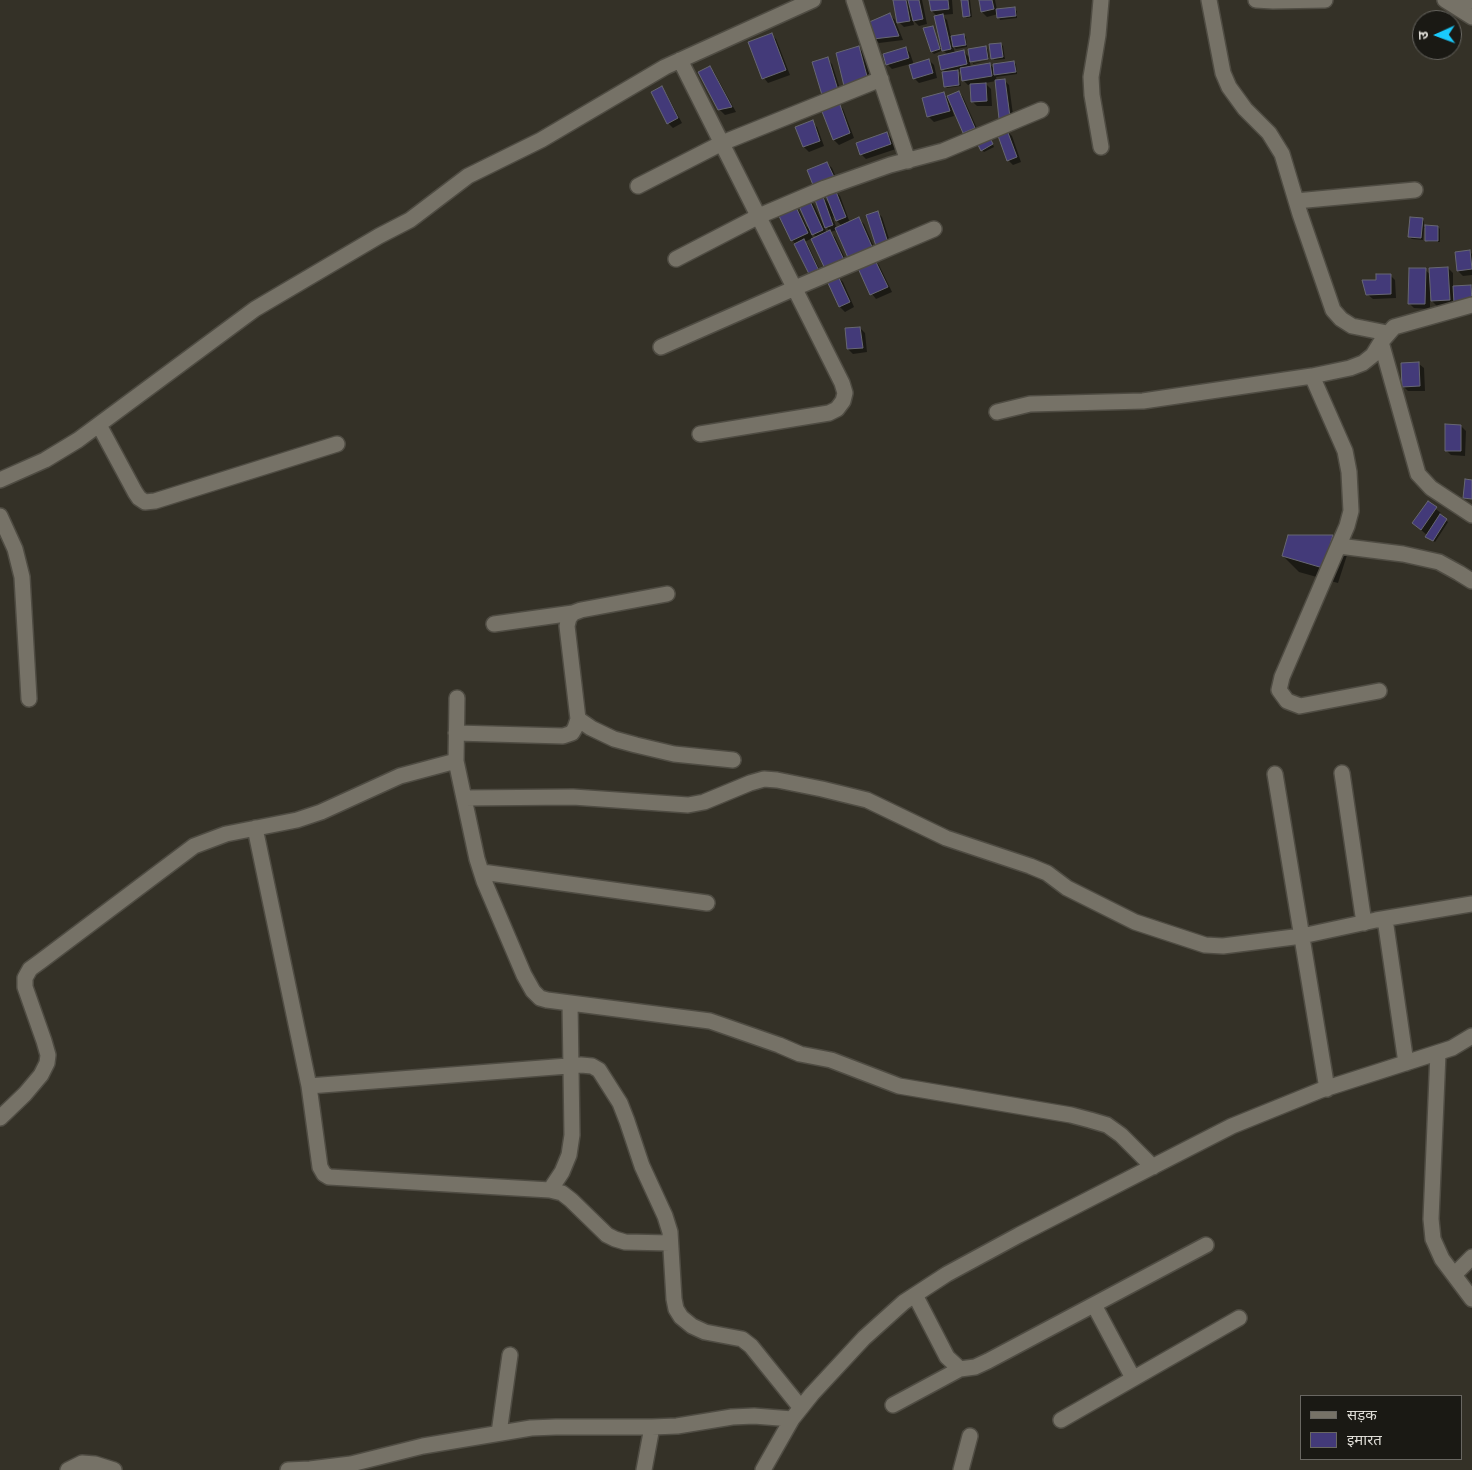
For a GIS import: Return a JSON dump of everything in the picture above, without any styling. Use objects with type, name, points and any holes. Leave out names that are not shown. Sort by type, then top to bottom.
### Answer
[{"type":"street","points":[[0,480],[61,451],[255,309],[379,236],[410,220],[468,176],[541,140],[665,67],[813,0]]},
{"type":"street","points":[[854,0],[908,161]]},
{"type":"street","points":[[1101,0],[1098,35],[1091,77],[1092,95],[1101,147]]},
{"type":"street","points":[[1209,0],[1224,73],[1229,87],[1245,109],[1277,144],[1282,154],[1333,310],[1341,320],[1384,338]]},
{"type":"street","points":[[1256,0],[1325,0]]},
{"type":"street","points":[[1449,2],[1472,2]]},
{"type":"street","points":[[1449,2],[1472,18]]},
{"type":"street","points":[[680,60],[842,383],[844,393],[843,401],[829,413],[700,434]]},
{"type":"street","points":[[638,186],[722,143],[880,79]]},
{"type":"street","points":[[676,259],[759,216],[825,188],[890,165],[943,151],[1041,110]]},
{"type":"street","points":[[1296,201],[1415,190]]},
{"type":"street","points":[[661,347],[934,229]]},
{"type":"street","points":[[997,412],[1030,404],[1143,401],[1312,376],[1350,368],[1363,363],[1373,355],[1394,327],[1472,305]]},
{"type":"street","points":[[1384,338],[1418,474],[1431,488],[1472,515]]},
{"type":"street","points":[[1312,376],[1345,451],[1349,472],[1350,511],[1347,526],[1282,677],[1279,690],[1287,701],[1300,706],[1379,691]]},
{"type":"street","points":[[99,425],[135,492],[145,502],[155,501],[337,444]]},
{"type":"street","points":[[0,516],[15,549],[22,577],[29,699]]},
{"type":"street","points":[[1339,546],[1403,554],[1439,562],[1460,572],[1472,581]]},
{"type":"street","points":[[494,624],[573,613],[667,594]]},
{"type":"street","points":[[456,733],[563,736],[572,733],[576,728],[578,719],[568,626],[569,618],[573,613]]},
{"type":"street","points":[[457,698],[456,761],[482,872],[524,975],[533,991],[540,998],[570,1004],[710,1021],[779,1044],[800,1054],[831,1060],[899,1086],[1071,1115],[1090,1120],[1107,1126],[1121,1135],[1153,1166]]},
{"type":"street","points":[[578,719],[591,728],[636,745],[674,754],[734,760]]},
{"type":"street","points":[[0,1118],[25,1094],[41,1075],[47,1063],[48,1055],[44,1041],[25,987],[25,978],[30,970],[186,852],[208,840],[226,834],[297,820],[321,812],[400,776],[456,761]]},
{"type":"street","points":[[1342,773],[1364,923]]},
{"type":"street","points":[[1275,774],[1327,1088]]},
{"type":"street","points":[[464,798],[574,797],[688,804],[704,802],[764,779],[777,780],[822,789],[877,804],[946,838],[1046,874],[1067,888],[1135,922],[1205,945],[1223,946],[1302,936],[1472,904]]},
{"type":"street","points":[[255,828],[309,1086],[320,1167],[324,1174],[329,1177],[550,1190],[562,1193],[607,1235],[615,1239],[625,1242],[670,1243]]},
{"type":"street","points":[[482,872],[707,903]]},
{"type":"street","points":[[1385,919],[1406,1063]]},
{"type":"street","points":[[550,1190],[562,1172],[569,1155],[572,1135],[570,1004]]},
{"type":"street","points":[[762,1470],[797,1414],[812,1394],[864,1338],[904,1302],[915,1295],[987,1252],[1232,1126],[1327,1088],[1452,1048],[1472,1036]]},
{"type":"street","points":[[1438,1053],[1431,1219],[1433,1239],[1442,1259],[1472,1299]]},
{"type":"street","points":[[309,1086],[572,1066],[592,1066],[600,1070],[620,1103],[642,1166],[666,1216],[670,1232],[676,1309],[681,1317],[692,1326],[706,1332],[742,1340],[751,1346],[797,1414]]},
{"type":"street","points":[[893,1405],[960,1370],[975,1367],[988,1361],[1206,1245]]},
{"type":"street","points":[[1454,1275],[1472,1257]]},
{"type":"street","points":[[915,1295],[947,1357],[960,1370]]},
{"type":"street","points":[[1094,1304],[1133,1378]]},
{"type":"street","points":[[1061,1420],[1239,1318]]},
{"type":"street","points":[[498,1433],[510,1355]]},
{"type":"street","points":[[288,1470],[310,1470],[351,1464],[424,1446],[498,1433],[556,1427],[677,1426],[732,1417],[797,1414]]},
{"type":"street","points":[[644,1470],[652,1427]]},
{"type":"street","points":[[961,1470],[970,1436]]},
{"type":"street","points":[[68,1470],[82,1463],[95,1464],[114,1470]]},
{"type":"building","points":[[893,0],[906,0],[910,21],[897,23]]},
{"type":"building","points":[[908,0],[919,0],[923,19],[913,21]]},
{"type":"building","points":[[929,0],[948,0],[949,9],[931,11]]},
{"type":"building","points":[[961,0],[968,0],[970,16],[963,17]]},
{"type":"building","points":[[979,0],[992,0],[994,9],[981,12]]},
{"type":"building","points":[[1015,7],[1016,16],[997,18],[996,9]]},
{"type":"building","points":[[890,13],[899,36],[873,39],[867,23]]},
{"type":"building","points":[[943,14],[951,49],[942,51],[934,16]]},
{"type":"building","points":[[933,26],[940,49],[931,52],[923,28]]},
{"type":"building","points":[[772,33],[786,70],[762,79],[748,42]]},
{"type":"building","points":[[964,34],[966,45],[953,47],[951,36]]},
{"type":"building","points":[[1001,43],[1003,57],[991,59],[989,44]]},
{"type":"building","points":[[859,46],[868,80],[844,86],[836,53]]},
{"type":"building","points":[[986,46],[988,59],[970,62],[968,49]]},
{"type":"building","points":[[906,47],[909,58],[886,65],[883,54]]},
{"type":"building","points":[[964,50],[967,64],[941,70],[938,56]]},
{"type":"building","points":[[828,57],[838,90],[822,95],[812,62]]},
{"type":"building","points":[[929,59],[933,73],[913,79],[909,65]]},
{"type":"building","points":[[1014,61],[1016,72],[994,75],[993,64]]},
{"type":"building","points":[[990,63],[992,76],[962,81],[960,68]]},
{"type":"building","points":[[710,66],[732,107],[718,110],[698,72]]},
{"type":"building","points":[[958,70],[959,85],[944,87],[942,72]]},
{"type":"building","points":[[1005,79],[1010,117],[999,119],[995,80]]},
{"type":"building","points":[[986,83],[987,101],[971,102],[970,84]]},
{"type":"building","points":[[662,86],[678,118],[667,124],[651,92]]},
{"type":"building","points":[[959,91],[975,128],[963,133],[947,96]]},
{"type":"building","points":[[944,92],[950,111],[927,117],[922,98]]},
{"type":"building","points":[[839,102],[850,133],[833,140],[821,109]]},
{"type":"building","points":[[813,120],[820,141],[803,147],[795,127]]},
{"type":"building","points":[[1007,130],[1017,157],[1007,161],[997,133]]},
{"type":"building","points":[[887,132],[891,144],[860,155],[856,143]]},
{"type":"building","points":[[988,134],[993,144],[981,151],[976,141]]},
{"type":"building","points":[[827,162],[834,177],[813,185],[807,170]]},
{"type":"building","points":[[835,189],[846,217],[836,221],[825,193]]},
{"type":"building","points":[[822,194],[833,225],[825,228],[814,197]]},
{"type":"building","points":[[809,199],[823,230],[812,235],[798,204]]},
{"type":"building","points":[[795,205],[808,233],[791,241],[778,214]]},
{"type":"building","points":[[878,211],[888,243],[876,246],[866,215]]},
{"type":"building","points":[[859,217],[873,249],[849,260],[835,228]]},
{"type":"building","points":[[1410,217],[1423,218],[1421,238],[1408,237]]},
{"type":"building","points":[[1425,225],[1438,226],[1438,241],[1425,241]]},
{"type":"building","points":[[830,230],[845,262],[826,271],[811,239]]},
{"type":"building","points":[[804,239],[819,271],[810,276],[794,244]]},
{"type":"building","points":[[1470,250],[1472,269],[1457,271],[1455,252]]},
{"type":"building","points":[[874,258],[888,287],[870,295],[857,266]]},
{"type":"building","points":[[1448,267],[1450,300],[1431,301],[1429,268]]},
{"type":"building","points":[[1409,268],[1426,268],[1425,304],[1408,304]]},
{"type":"building","points":[[1376,274],[1391,274],[1391,294],[1366,295],[1362,280],[1376,280]]},
{"type":"building","points":[[838,276],[850,302],[839,307],[827,281]]},
{"type":"building","points":[[1471,285],[1472,302],[1454,303],[1453,286]]},
{"type":"building","points":[[860,327],[863,348],[847,349],[845,328]]},
{"type":"building","points":[[1419,362],[1420,386],[1402,387],[1401,363]]},
{"type":"building","points":[[1445,424],[1461,425],[1461,451],[1445,451]]},
{"type":"building","points":[[1465,479],[1472,480],[1472,499],[1463,498]]},
{"type":"building","points":[[1428,501],[1437,507],[1421,530],[1412,523]]},
{"type":"building","points":[[1440,514],[1447,519],[1433,541],[1425,537]]},
{"type":"building","points":[[1288,535],[1333,535],[1323,568],[1282,556]]}]
